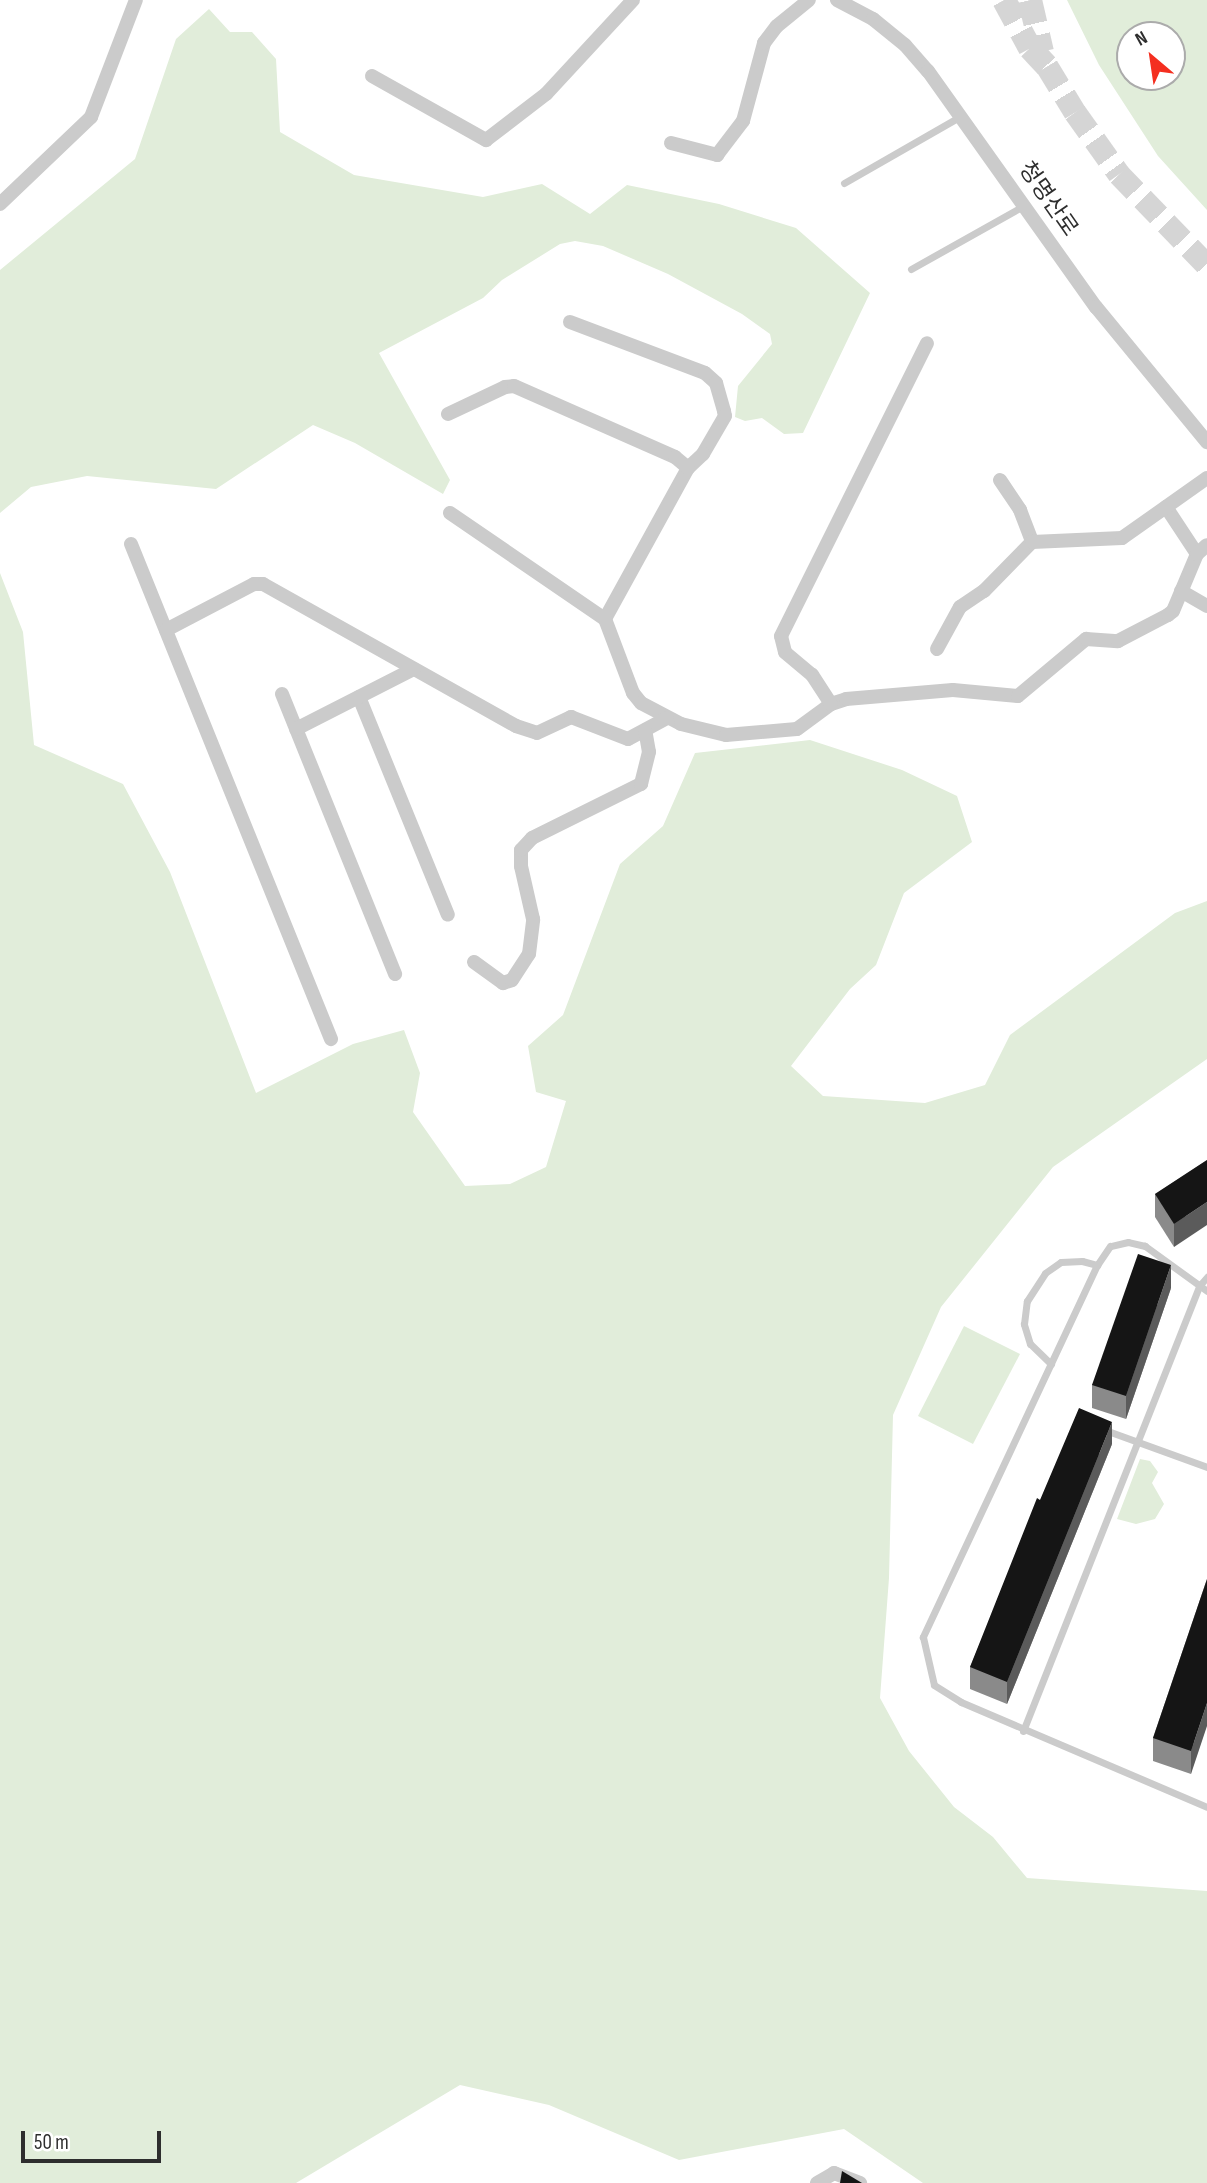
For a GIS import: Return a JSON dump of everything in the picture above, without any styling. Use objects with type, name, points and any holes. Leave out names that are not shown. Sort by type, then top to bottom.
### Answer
[{"type":"street","points":[[0,204],[91,117],[136,0]]},
{"type":"street","points":[[372,76],[486,140],[546,94],[633,0]]},
{"type":"street","points":[[671,143],[717,155],[743,121],[764,43],[777,26],[809,0]]},
{"type":"street","name":"청명산로","points":[[838,0],[873,19],[905,46],[961,116],[1096,307],[1207,442]]},
{"type":"street","points":[[570,322],[712,377],[725,416],[703,454],[688,468],[605,619]]},
{"type":"street","points":[[831,704],[812,675],[785,652],[780,636],[927,343]]},
{"type":"street","points":[[448,414],[505,387],[514,386],[675,457],[688,468]]},
{"type":"street","points":[[937,649],[960,607],[984,591],[1032,542],[1122,538],[1207,478]]},
{"type":"street","points":[[1000,480],[1020,510],[1032,542]]},
{"type":"street","points":[[450,513],[605,619],[636,698],[667,719],[715,734],[803,727],[831,704],[846,699],[953,690],[1018,696],[1086,639],[1118,641],[1173,611],[1202,549],[1166,507]]},
{"type":"street","points":[[131,544],[331,1039]]},
{"type":"street","points":[[166,630],[254,584],[262,584],[516,726],[537,733],[571,717],[628,739],[667,719]]},
{"type":"street","points":[[1181,591],[1207,606]]},
{"type":"street","points":[[296,729],[414,669]]},
{"type":"street","points":[[282,694],[395,974]]},
{"type":"street","points":[[359,697],[448,915]]},
{"type":"street","points":[[474,962],[503,983],[512,980],[528,954],[533,919],[521,866],[521,850],[532,838],[641,784],[649,752],[645,730]]},
{"type":"street","points":[[817,2183],[834,2173],[860,2183]]},
{"type":"lane","points":[[844,183],[961,116]]},
{"type":"lane","points":[[911,269],[1025,205]]},
{"type":"lane","points":[[1207,1291],[1145,1246],[1128,1242],[1110,1246],[1097,1265],[923,1637],[934,1685],[961,1702],[1023,1731],[1207,1807]]},
{"type":"lane","points":[[1051,1364],[1030,1344],[1024,1324],[1027,1301],[1045,1273],[1060,1262],[1083,1261],[1097,1265]]},
{"type":"lane","points":[[1023,1731],[1200,1285],[1207,1277]]},
{"type":"lane","points":[[1101,1429],[1207,1466]]},
{"type":"green space","points":[[1067,0],[1207,0],[1207,210],[1158,156],[1099,65]]},
{"type":"green space","points":[[209,9],[230,32],[252,32],[276,59],[280,132],[354,175],[483,197],[542,184],[590,214],[627,185],[719,204],[796,228],[870,293],[803,433],[784,434],[762,418],[745,421],[735,417],[738,386],[772,344],[770,334],[742,314],[668,274],[603,246],[575,241],[560,244],[502,280],[483,298],[379,353],[450,480],[443,494],[355,443],[313,425],[216,489],[87,476],[31,487],[0,513],[0,270],[135,159],[176,39]]},
{"type":"green space","points":[[0,573],[23,632],[34,745],[123,784],[170,872],[256,1093],[353,1044],[404,1030],[420,1073],[413,1112],[465,1186],[510,1184],[546,1167],[566,1101],[536,1092],[528,1046],[563,1015],[620,864],[663,826],[695,753],[810,740],[902,770],[957,796],[972,842],[904,893],[876,965],[850,989],[791,1066],[823,1096],[925,1103],[985,1085],[1010,1035],[1175,913],[1207,901],[1207,1059],[1053,1167],[941,1307],[893,1415],[889,1578],[880,1698],[909,1751],[954,1807],[993,1837],[1027,1878],[1207,1891],[1207,2183],[923,2183],[844,2129],[679,2160],[549,2105],[460,2085],[296,2183],[0,2183]]},
{"type":"green space","points":[[964,1326],[1020,1354],[973,1444],[918,1416]]},
{"type":"green space","points":[[1140,1459],[1150,1461],[1158,1472],[1152,1483],[1164,1504],[1155,1519],[1136,1524],[1117,1519]]},
{"type":"building","points":[[1207,1160],[1207,1202],[1174,1224],[1155,1194]]},
{"type":"building","points":[[1138,1254],[1171,1265],[1126,1396],[1092,1385]]},
{"type":"building","points":[[1079,1408],[1112,1422],[1007,1682],[970,1667],[1037,1498],[1040,1500]]},
{"type":"building","points":[[1207,1579],[1207,1703],[1191,1751],[1153,1738]]},
{"type":"building","points":[[842,2171],[862,2183],[840,2183]]},
{"type":"tunnel","points":[[1004,0],[1030,48],[1047,66]]},
{"type":"tunnel","points":[[1030,0],[1042,52]]},
{"type":"tunnel","points":[[1047,66],[1075,112],[1119,174],[1207,265]]}]
